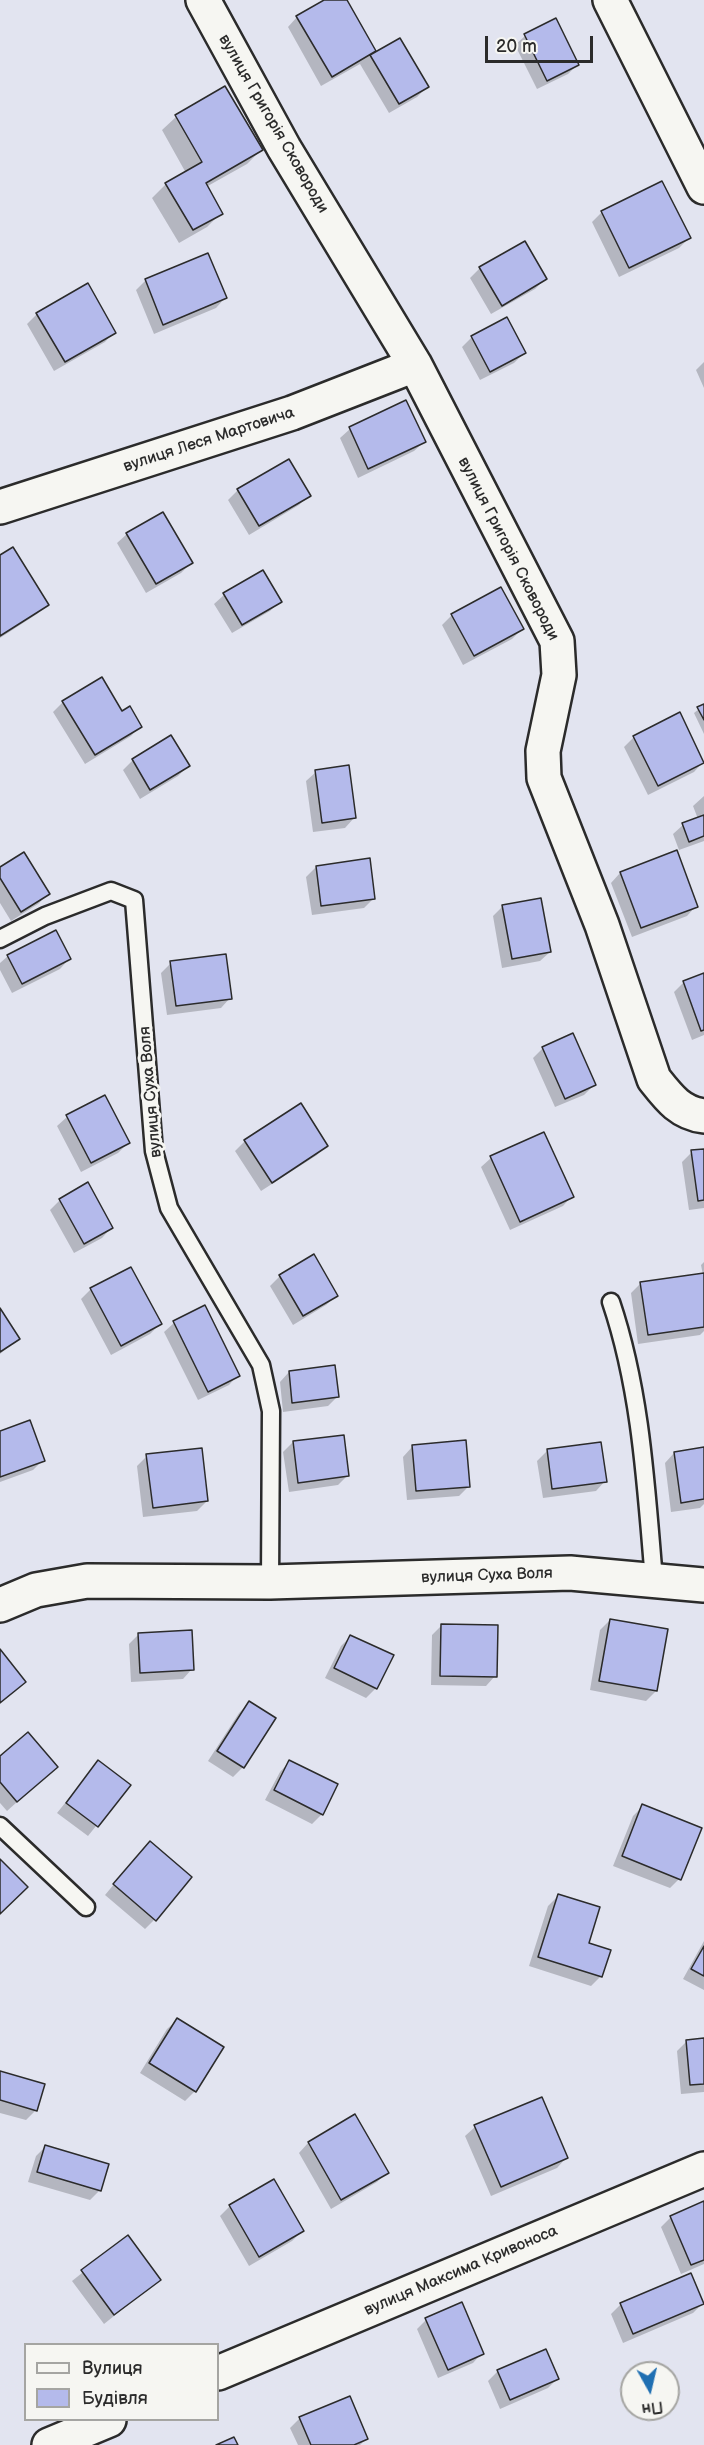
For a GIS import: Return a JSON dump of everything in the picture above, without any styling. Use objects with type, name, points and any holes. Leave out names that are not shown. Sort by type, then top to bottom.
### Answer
[{"type":"street","name":"вулиця Григорія Сковороди","points":[[202,0],[284,148],[415,365],[557,641],[559,675],[543,752],[544,778],[602,925],[654,1079],[670,1100],[687,1114],[704,1116]]},
{"type":"street","points":[[610,0],[704,187]]},
{"type":"street","name":"вулиця Леся Мартовича","points":[[0,507],[292,413],[415,365]]},
{"type":"street","name":"вулиця Суха Воля","points":[[0,1605],[36,1590],[87,1581],[270,1582],[570,1573],[704,1585]]},
{"type":"street","name":"вулиця Максима Кривоноса","points":[[219,2373],[704,2169]]},
{"type":"street","points":[[49,2445],[107,2421]]},
{"type":"lane","name":"вулиця Суха Воля","points":[[0,939],[45,916],[111,891],[134,900],[154,1151],[169,1208],[261,1365],[271,1411],[270,1582]]},
{"type":"lane","points":[[611,1302],[634,1392],[646,1477],[654,1580]]},
{"type":"lane","points":[[0,1826],[86,1907]]},
{"type":"building","points":[[324,0],[347,0],[376,51],[332,77],[296,16]]},
{"type":"building","points":[[556,18],[579,65],[547,81],[524,34]]},
{"type":"building","points":[[400,38],[429,87],[399,104],[370,55]]},
{"type":"building","points":[[225,86],[263,150],[206,183],[223,214],[193,230],[165,183],[202,162],[175,115]]},
{"type":"building","points":[[662,181],[691,238],[629,268],[601,211]]},
{"type":"building","points":[[525,241],[547,279],[502,306],[479,267]]},
{"type":"building","points":[[208,253],[227,298],[163,325],[145,279]]},
{"type":"building","points":[[88,283],[116,333],[65,362],[36,313]]},
{"type":"building","points":[[507,317],[526,353],[490,372],[471,336]]},
{"type":"building","points":[[406,400],[426,442],[368,469],[349,427]]},
{"type":"building","points":[[289,459],[311,496],[259,526],[237,489]]},
{"type":"building","points":[[163,512],[193,563],[156,584],[126,533]]},
{"type":"building","points":[[13,547],[49,605],[0,636],[0,555]]},
{"type":"building","points":[[263,570],[282,602],[242,625],[223,593]]},
{"type":"building","points":[[501,587],[524,629],[474,656],[451,614]]},
{"type":"building","points":[[102,677],[122,711],[130,706],[142,727],[95,755],[62,701]]},
{"type":"building","points":[[704,704],[704,720],[697,707]]},
{"type":"building","points":[[680,712],[704,763],[658,786],[633,736]]},
{"type":"building","points":[[171,735],[190,766],[150,790],[132,759]]},
{"type":"building","points":[[349,765],[356,818],[322,823],[315,770]]},
{"type":"building","points":[[704,815],[704,836],[689,842],[682,823]]},
{"type":"building","points":[[677,850],[698,907],[641,928],[620,872]]},
{"type":"building","points":[[24,852],[50,894],[21,912],[0,878],[0,867]]},
{"type":"building","points":[[370,858],[375,899],[321,906],[316,866]]},
{"type":"building","points":[[541,898],[551,952],[512,959],[502,905]]},
{"type":"building","points":[[56,930],[71,959],[22,984],[7,955]]},
{"type":"building","points":[[226,954],[232,999],[176,1006],[170,961]]},
{"type":"building","points":[[704,973],[704,1030],[701,1031],[683,981]]},
{"type":"building","points":[[573,1033],[596,1085],[565,1099],[542,1047]]},
{"type":"building","points":[[105,1095],[130,1143],[91,1163],[66,1115]]},
{"type":"building","points":[[301,1103],[328,1146],[272,1183],[244,1140]]},
{"type":"building","points":[[544,1132],[574,1197],[520,1222],[490,1156]]},
{"type":"building","points":[[704,1149],[704,1200],[698,1201],[691,1150]]},
{"type":"building","points":[[88,1182],[113,1228],[84,1244],[59,1199]]},
{"type":"building","points":[[314,1254],[338,1296],[303,1316],[279,1275]]},
{"type":"building","points":[[131,1267],[162,1324],[121,1346],[90,1288]]},
{"type":"building","points":[[704,1273],[704,1327],[648,1335],[640,1282]]},
{"type":"building","points":[[205,1305],[240,1376],[208,1392],[173,1321]]},
{"type":"building","points":[[0,1308],[20,1339],[0,1352]]},
{"type":"building","points":[[335,1365],[339,1397],[292,1403],[289,1371]]},
{"type":"building","points":[[30,1420],[45,1461],[0,1477],[0,1431]]},
{"type":"building","points":[[344,1435],[349,1476],[298,1483],[293,1441]]},
{"type":"building","points":[[466,1440],[470,1487],[416,1491],[412,1445]]},
{"type":"building","points":[[601,1442],[607,1482],[552,1489],[547,1449]]},
{"type":"building","points":[[704,1447],[704,1499],[681,1503],[674,1452]]},
{"type":"building","points":[[202,1448],[208,1501],[153,1508],[146,1454]]},
{"type":"building","points":[[610,1619],[668,1629],[657,1691],[599,1681]]},
{"type":"building","points":[[441,1624],[498,1625],[497,1677],[440,1676]]},
{"type":"building","points":[[192,1630],[194,1670],[140,1673],[138,1633]]},
{"type":"building","points":[[350,1635],[394,1655],[377,1689],[334,1668]]},
{"type":"building","points":[[0,1649],[26,1682],[0,1703]]},
{"type":"building","points":[[249,1701],[276,1718],[244,1768],[217,1751]]},
{"type":"building","points":[[28,1732],[58,1767],[17,1802],[0,1782],[0,1756]]},
{"type":"building","points":[[98,1760],[131,1785],[98,1827],[66,1803]]},
{"type":"building","points":[[289,1760],[338,1784],[323,1815],[274,1790]]},
{"type":"building","points":[[642,1804],[702,1828],[681,1880],[622,1856]]},
{"type":"building","points":[[150,1841],[192,1877],[156,1921],[113,1884]]},
{"type":"building","points":[[0,1859],[28,1887],[0,1914]]},
{"type":"building","points":[[558,1894],[600,1907],[589,1943],[611,1950],[602,1977],[538,1957]]},
{"type":"building","points":[[704,1946],[704,1976],[691,1969]]},
{"type":"building","points":[[177,2018],[224,2047],[196,2092],[149,2063]]},
{"type":"building","points":[[704,2038],[704,2084],[690,2085],[686,2040]]},
{"type":"building","points":[[0,2071],[45,2084],[37,2111],[0,2100]]},
{"type":"building","points":[[542,2097],[568,2158],[501,2187],[474,2125]]},
{"type":"building","points":[[355,2114],[389,2173],[341,2200],[308,2142]]},
{"type":"building","points":[[45,2145],[109,2164],[101,2191],[37,2172]]},
{"type":"building","points":[[274,2179],[304,2231],[259,2257],[229,2205]]},
{"type":"building","points":[[704,2201],[704,2260],[691,2265],[670,2216]]},
{"type":"building","points":[[128,2235],[161,2280],[114,2315],[81,2270]]},
{"type":"building","points":[[691,2273],[704,2304],[633,2334],[620,2303]]},
{"type":"building","points":[[462,2302],[484,2354],[448,2370],[425,2318]]},
{"type":"building","points":[[546,2349],[559,2379],[510,2400],[497,2370]]},
{"type":"building","points":[[350,2396],[368,2439],[354,2445],[311,2445],[299,2417]]},
{"type":"building","points":[[234,2437],[238,2445],[216,2445]]}]
